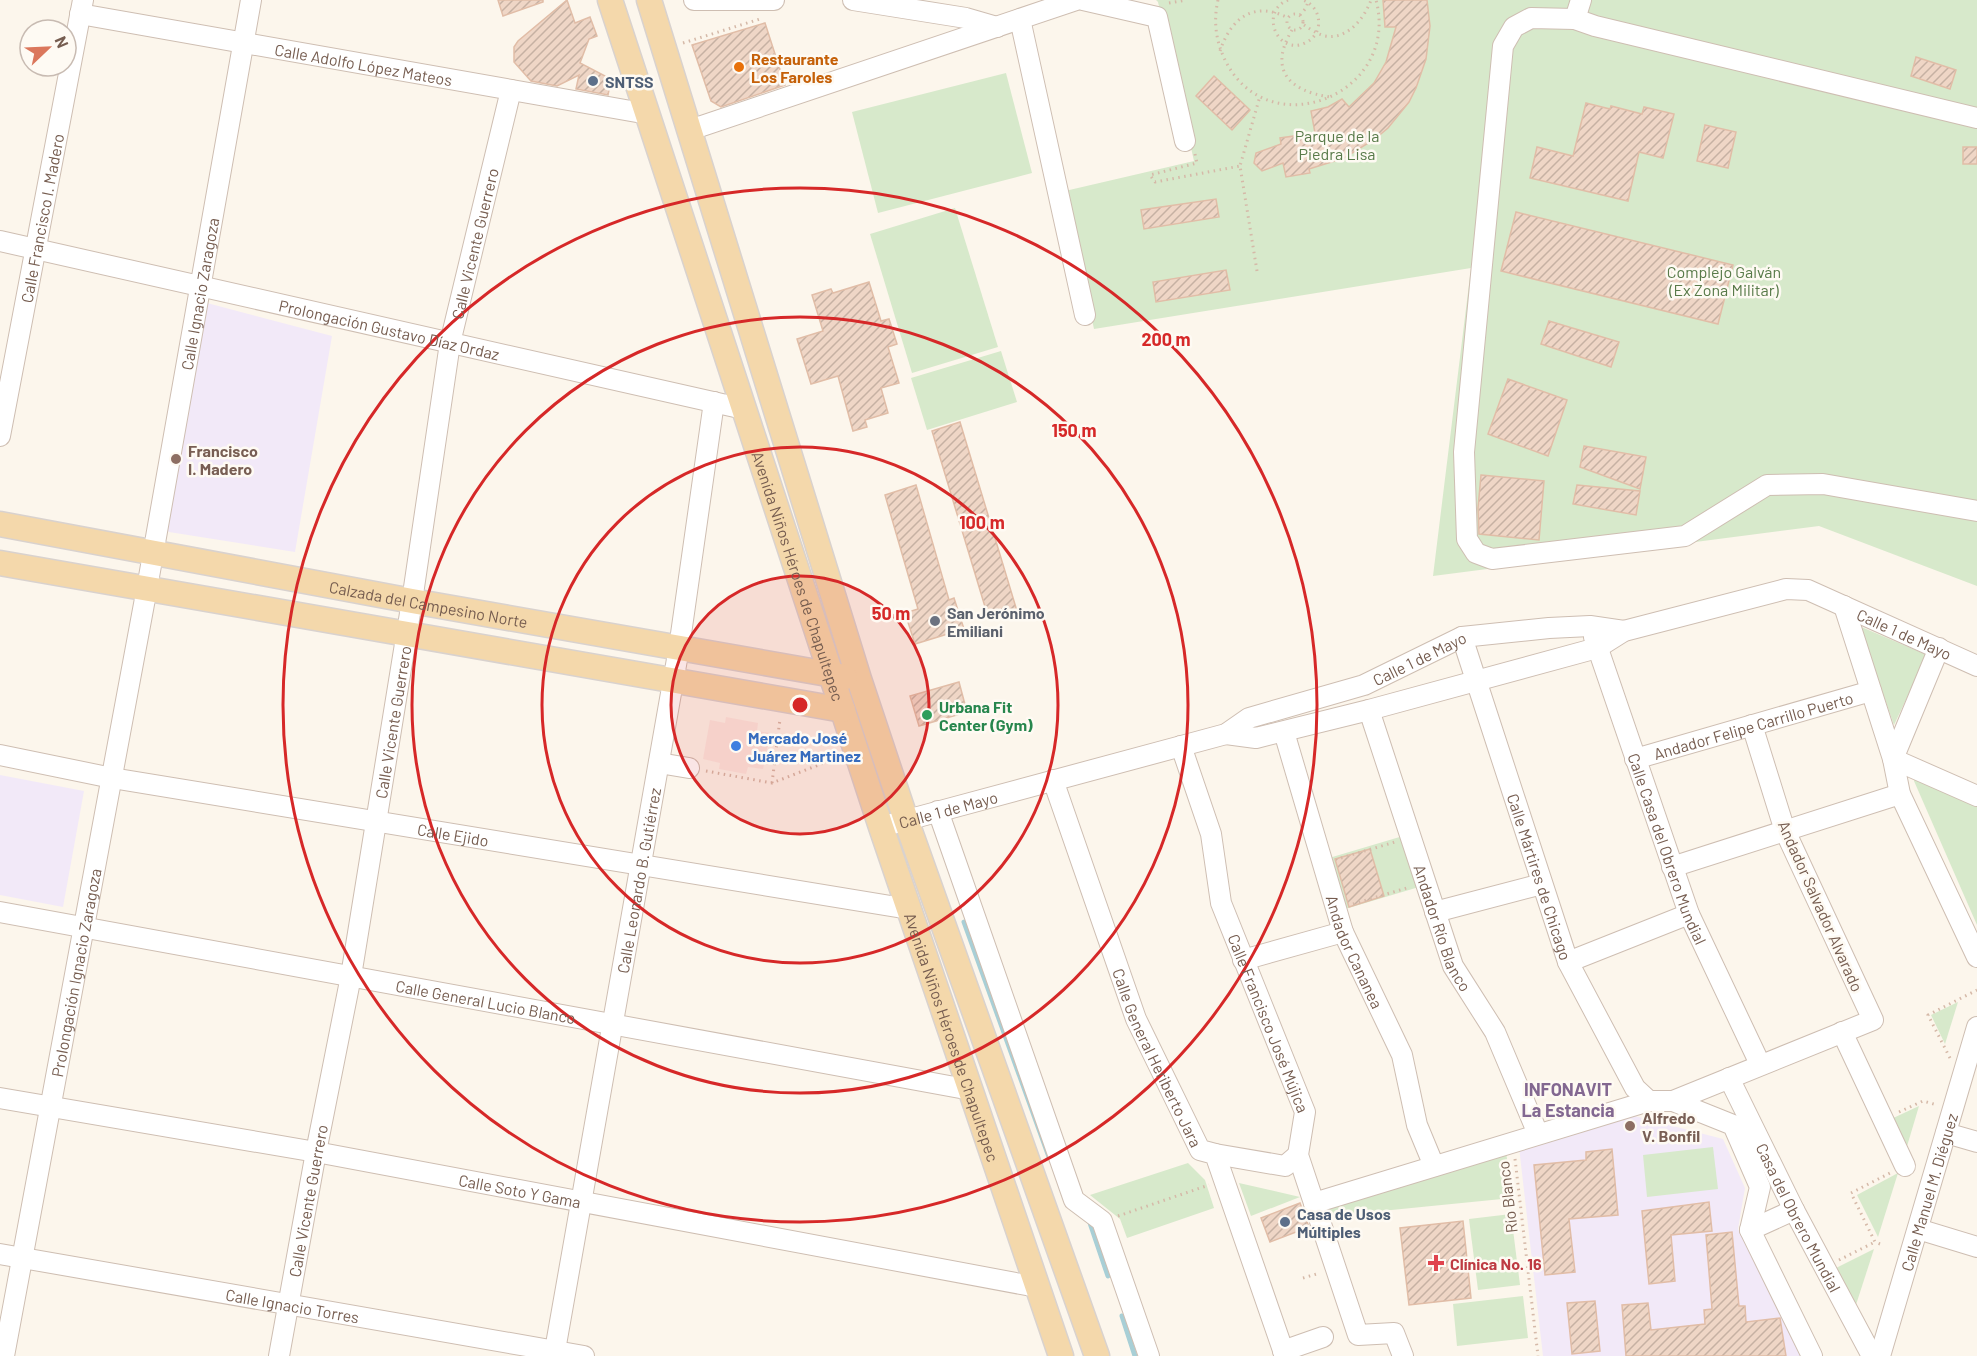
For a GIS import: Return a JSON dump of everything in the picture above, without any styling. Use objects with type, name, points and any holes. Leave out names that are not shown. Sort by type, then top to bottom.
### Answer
[{"type":"main road","name":"Avenida Niños Héroes de Chapultepec","points":[[610,0],[881,827],[1061,1356]]},
{"type":"main road","name":"Avenida Niños Héroes de Chapultepec","points":[[649,0],[859,679],[906,820],[1097,1356]]},
{"type":"main road","name":"Calzada del Campesino Norte","points":[[0,524],[412,601],[831,676],[859,679]]},
{"type":"main road","name":"Calzada del Campesino Norte","points":[[0,563],[843,710]]},
{"type":"main road","points":[[473,645],[479,613]]},
{"type":"main road","points":[[535,657],[541,624]]},
{"type":"street","name":"Calle Ignacio Zaragoza","points":[[147,588],[251,0]]},
{"type":"street","points":[[695,0],[774,1]]},
{"type":"street","points":[[853,0],[966,18],[997,27]]},
{"type":"street","points":[[690,130],[1076,0]]},
{"type":"street","points":[[1083,0],[1157,17],[1185,141]]},
{"type":"street","points":[[1575,20],[1581,0]]},
{"type":"street","name":"Calle Adolfo López Mateos","points":[[81,7],[243,42],[648,114]]},
{"type":"street","name":"Calle Francisco I. Madero","points":[[0,436],[81,7]]},
{"type":"street","points":[[1977,118],[1575,20],[1531,18],[1514,27],[1503,46],[1464,452],[1467,539],[1476,553],[1492,559],[1685,536],[1767,485],[1823,484],[1977,511]]},
{"type":"street","points":[[1020,19],[1085,315]]},
{"type":"street","name":"Calle Vicente Guerrero","points":[[279,1356],[351,976],[412,601],[450,343],[511,90]]},
{"type":"street","name":"Prolongación Gustavo Díaz Ordaz","points":[[0,241],[744,409]]},
{"type":"street","name":"Calle Leonardo B. Gutiérrez","points":[[555,1354],[679,648],[714,402]]},
{"type":"street","name":"Prolongación Ignacio Zaragoza","points":[[4,1356],[147,588]]},
{"type":"street","name":"Calle 1 de Mayo","points":[[1226,734],[1256,738],[1370,710],[1597,648],[1624,631],[1786,589],[1808,590],[1977,666]]},
{"type":"street","points":[[1844,606],[1893,759],[1900,794],[1977,957]]},
{"type":"street","name":"Calle 1 de Mayo","points":[[881,827],[1226,734],[1249,718],[1364,685],[1462,638],[1549,628],[1590,626],[1624,631]]},
{"type":"street","name":"Calle Casa del Obrero Mundial","points":[[1590,626],[1689,914],[1760,1064]]},
{"type":"street","name":"Calle Mártires de Chicago","points":[[1462,638],[1568,962],[1635,1088],[1649,1101]]},
{"type":"street","points":[[1893,759],[1939,648]]},
{"type":"street","name":"Andador Felipe Carrillo Puerto","points":[[1635,759],[1871,691]]},
{"type":"street","name":"Andador Río Blanco","points":[[1370,710],[1453,966],[1495,1032],[1538,1134]]},
{"type":"street","name":"Andador Salvador Alvarado","points":[[1314,1203],[1649,1101],[1673,1101],[1873,1020],[1785,831],[1752,725]]},
{"type":"street","name":"Andador Cananea","points":[[1284,732],[1343,932],[1402,1055],[1417,1125],[1434,1166]]},
{"type":"street","name":"Calle Francisco José Mújica","points":[[1181,746],[1211,834],[1221,903],[1305,1112],[1298,1155],[1358,1335],[1394,1333],[1403,1356]]},
{"type":"street","name":"Calle Ejido","points":[[0,755],[112,777],[909,909]]},
{"type":"street","points":[[1893,759],[1977,796]]},
{"type":"street","points":[[658,763],[689,768]]},
{"type":"street","name":"Calle General Heriberto Jara","points":[[1053,780],[1137,1019],[1200,1150],[1215,1154],[1284,1354]]},
{"type":"street","points":[[1672,867],[1900,794]]},
{"type":"street","points":[[938,811],[1074,1200],[1102,1221],[1149,1356]]},
{"type":"street","points":[[1435,912],[1542,884]]},
{"type":"street","name":"Calle General Lucio Blanco","points":[[0,912],[971,1090]]},
{"type":"street","points":[[1568,962],[1689,914]]},
{"type":"street","points":[[1243,960],[1343,932]]},
{"type":"street","name":"Calle Manuel M. Diéguez","points":[[1880,1356],[1977,1027]]},
{"type":"street","points":[[1842,1032],[1905,1166]]},
{"type":"street","name":"Casa del Obrero Mundial","points":[[1729,1078],[1794,1210],[1872,1356]]},
{"type":"street","name":"Calle Soto Y Gama","points":[[0,1098],[316,1152],[1038,1287]]},
{"type":"street","points":[[1673,1101],[1733,1125],[1760,1187],[1750,1230],[1812,1356]]},
{"type":"street","points":[[1946,1133],[1977,1142]]},
{"type":"street","points":[[1215,1154],[1285,1166],[1298,1155]]},
{"type":"street","points":[[1750,1230],[1794,1210]]},
{"type":"street","points":[[1918,1229],[1977,1247]]},
{"type":"street","name":"Calle Ignacio Torres","points":[[0,1254],[555,1354],[584,1356]]},
{"type":"street","points":[[1284,1354],[1323,1337]]},
{"type":"path","points":[[1218,0],[1215,28],[1220,51],[1230,70],[1244,86],[1260,96],[1294,105],[1313,104],[1332,98],[1351,86],[1365,70],[1374,53],[1379,33],[1379,11],[1376,0]]},
{"type":"path","points":[[1288,0],[1283,2],[1276,11],[1273,23],[1279,38],[1292,45],[1306,43],[1317,33],[1319,18],[1313,5],[1303,0]]},
{"type":"path","points":[[1304,24],[1298,31],[1292,30],[1287,24],[1288,18],[1294,14],[1299,15],[1304,24],[1317,33],[1325,36],[1338,36],[1348,32],[1359,22],[1371,0]]},
{"type":"path","points":[[675,45],[770,16],[774,1]]},
{"type":"path","points":[[1299,15],[1309,1]]},
{"type":"path","points":[[1220,51],[1233,22],[1242,13],[1260,7],[1276,11],[1288,18]]},
{"type":"path","points":[[1292,30],[1281,49],[1282,64],[1292,83],[1312,94],[1332,98]]},
{"type":"path","points":[[1257,271],[1240,166],[1260,96]]},
{"type":"path","points":[[772,783],[783,699]]},
{"type":"path","points":[[689,768],[772,783],[834,759]]},
{"type":"path","points":[[1323,864],[1411,837]]},
{"type":"path","points":[[1337,909],[1426,882]]},
{"type":"path","points":[[1961,1081],[1928,1015],[1977,990]]},
{"type":"path","points":[[1884,1118],[1923,1101],[1953,1110]]},
{"type":"path","name":"Río Blanco","points":[[1513,1142],[1538,1356]]},
{"type":"path","points":[[1880,1244],[1875,1242],[1851,1193],[1905,1166]]},
{"type":"path","points":[[1102,1221],[1224,1179]]},
{"type":"path","points":[[1824,1267],[1875,1242]]},
{"type":"shaded area","points":[[207,303],[332,336],[295,552],[169,532],[165,528]]},
{"type":"shaded area","name":"Mercado José Juárez Martinez","points":[[726,717],[758,723],[757,731],[770,733],[763,769],[748,767],[746,774],[719,769],[720,763],[703,759],[710,720],[725,723]]},
{"type":"shaded area","points":[[0,775],[84,791],[63,907],[0,895]]},
{"type":"shaded area","points":[[1627,1114],[1723,1139],[1745,1188],[1738,1229],[1802,1356],[1543,1356],[1519,1147]]},
{"type":"green space","name":"Complejo Galván (Ex Zona Militar)","points":[[1156,0],[1977,0],[1977,586],[1819,526],[1433,576],[1471,268],[1094,329],[1065,191],[1194,161]]},
{"type":"green space","points":[[1006,73],[1032,173],[878,213],[852,112]]},
{"type":"green space","points":[[955,208],[998,347],[912,373],[870,234]]},
{"type":"green space","points":[[1001,351],[1017,402],[927,430],[911,378]]},
{"type":"green space","points":[[1859,626],[1927,655],[1894,725]]},
{"type":"green space","points":[[1917,764],[1977,792],[1977,925],[1914,781]]},
{"type":"green space","points":[[1403,836],[1419,887],[1345,909],[1329,858]]},
{"type":"green space","points":[[1958,1002],[1945,1044],[1931,1015]]},
{"type":"green space","points":[[1919,1106],[1905,1153],[1889,1120]]},
{"type":"green space","points":[[1713,1147],[1718,1189],[1647,1197],[1643,1155]]},
{"type":"green space","points":[[1506,1151],[1512,1198],[1331,1216],[1328,1205]]},
{"type":"green space","points":[[1188,1163],[1205,1180],[1214,1208],[1127,1238],[1120,1219],[1090,1195]]},
{"type":"green space","points":[[1898,1173],[1878,1237],[1857,1195]]},
{"type":"green space","points":[[1239,1183],[1300,1197],[1251,1216]]},
{"type":"green space","points":[[1511,1214],[1520,1285],[1478,1290],[1469,1219]]},
{"type":"green space","points":[[1874,1249],[1854,1311],[1832,1270]]},
{"type":"green space","points":[[1523,1296],[1528,1338],[1457,1346],[1453,1304]]},
{"type":"building","points":[[498,0],[543,0],[543,2],[503,16]]},
{"type":"building","points":[[567,0],[575,23],[590,17],[597,36],[589,39],[580,63],[607,77],[610,85],[608,95],[576,89],[579,75],[557,86],[531,81],[514,62],[514,47],[518,41]]},
{"type":"building","points":[[1383,0],[1427,0],[1430,26],[1426,59],[1409,102],[1388,128],[1344,158],[1309,169],[1310,173],[1286,177],[1283,163],[1262,171],[1254,163],[1256,153],[1281,144],[1280,138],[1315,133],[1311,111],[1328,107],[1342,99],[1349,107],[1374,83],[1386,62],[1396,27],[1385,27]]},
{"type":"building","name":"Restaurante Los Faroles","points":[[765,23],[785,85],[721,107],[711,101],[692,45]]},
{"type":"building","points":[[1916,57],[1956,70],[1950,89],[1911,76]]},
{"type":"building","points":[[1214,76],[1250,110],[1232,130],[1196,96]]},
{"type":"building","points":[[1586,103],[1610,109],[1611,106],[1642,114],[1644,107],[1674,114],[1663,158],[1639,152],[1628,201],[1530,178],[1537,147],[1573,156]]},
{"type":"building","points":[[1705,125],[1736,132],[1728,168],[1697,161]]},
{"type":"building","points":[[1963,147],[1977,147],[1977,164],[1963,164]]},
{"type":"building","points":[[1216,199],[1219,217],[1144,229],[1141,210]]},
{"type":"building","points":[[1516,212],[1733,265],[1718,324],[1501,271]]},
{"type":"building","points":[[1226,270],[1230,290],[1156,302],[1153,282]]},
{"type":"building","points":[[869,282],[881,321],[889,319],[897,344],[888,347],[899,383],[881,388],[888,413],[865,420],[867,427],[853,431],[838,376],[811,384],[797,339],[823,331],[812,295],[831,289],[833,293]]},
{"type":"building","points":[[1549,321],[1619,342],[1611,367],[1541,344]]},
{"type":"building","points":[[1508,379],[1567,400],[1548,456],[1488,434]]},
{"type":"building","points":[[960,422],[1017,611],[989,620],[932,431]]},
{"type":"building","points":[[1584,446],[1646,457],[1640,489],[1580,467]]},
{"type":"building","points":[[1481,475],[1544,481],[1539,540],[1479,534],[1478,508]]},
{"type":"building","points":[[916,485],[949,600],[954,598],[964,629],[915,644],[905,613],[918,609],[885,495]]},
{"type":"building","points":[[1577,485],[1640,491],[1636,515],[1573,504]]},
{"type":"building","points":[[959,682],[967,712],[919,726],[910,696]]},
{"type":"building","points":[[1370,849],[1384,896],[1349,907],[1335,859]]},
{"type":"building","points":[[1612,1149],[1618,1215],[1569,1219],[1575,1272],[1545,1275],[1534,1165],[1586,1160],[1586,1152]]},
{"type":"building","points":[[1709,1202],[1712,1231],[1671,1235],[1675,1281],[1649,1284],[1642,1211]]},
{"type":"building","name":"Casa de Usos Múltiples","points":[[1300,1203],[1309,1227],[1270,1242],[1261,1218]]},
{"type":"building","name":"Clínica No. 16","points":[[1463,1221],[1471,1298],[1409,1305],[1400,1228]]},
{"type":"building","points":[[1732,1232],[1739,1306],[1745,1306],[1746,1322],[1780,1318],[1786,1356],[1626,1356],[1622,1305],[1648,1303],[1651,1330],[1705,1324],[1704,1310],[1712,1309],[1706,1235]]},
{"type":"building","points":[[1595,1301],[1600,1351],[1572,1354],[1567,1303]]},
{"type":"waterway","points":[[964,922],[1049,1157]]},
{"type":"waterway","points":[[1089,1220],[1108,1276]]},
{"type":"waterway","points":[[1122,1316],[1135,1356]]},
{"type":"place","name":"Restaurante Los Faroles","points":[[739,67]]},
{"type":"place","name":"SNTSS","points":[[593,81]]},
{"type":"place","name":"Francisco I. Madero","points":[[176,459]]},
{"type":"place","name":"San Jerónimo Emiliani","points":[[935,621]]},
{"type":"place","name":"Urbana Fit Center (Gym)","points":[[927,715]]},
{"type":"place","name":"Mercado José Juárez Martinez","points":[[736,746]]},
{"type":"place","name":"Alfredo V. Bonfil","points":[[1630,1126]]},
{"type":"place","name":"Casa de Usos Múltiples","points":[[1285,1222]]},
{"type":"place","name":"Clínica No. 16","points":[[1436,1263]]},
{"type":"district","name":"INFONAVIT La Estancia","points":[[1568,1099]]},
{"type":"park label","name":"Parque de la Piedra Lisa","points":[[1337,144]]}]
